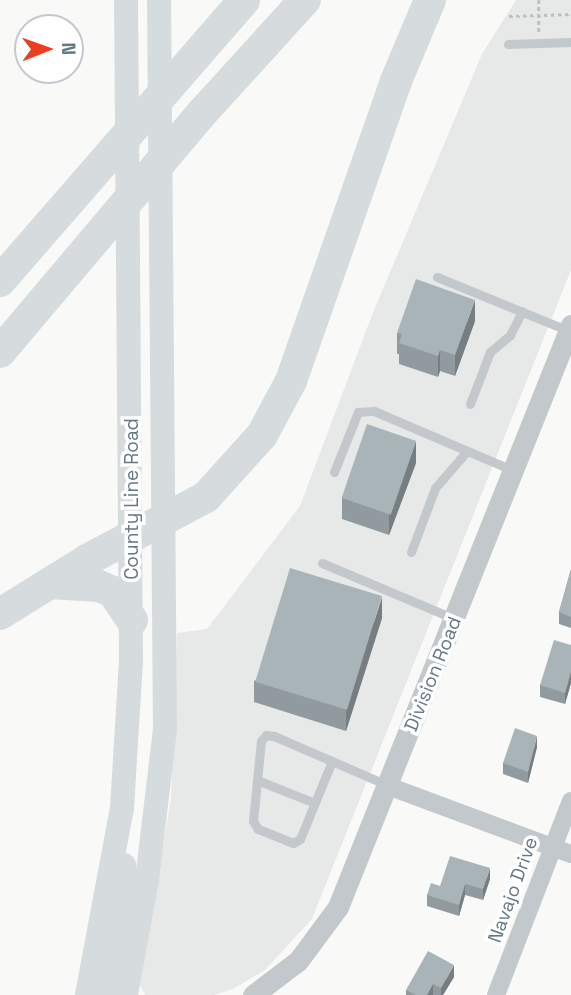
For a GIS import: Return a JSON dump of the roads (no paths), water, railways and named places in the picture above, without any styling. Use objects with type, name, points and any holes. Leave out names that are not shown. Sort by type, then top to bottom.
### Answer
[{"type":"highway","points":[[0,281],[244,0]]},
{"type":"highway","points":[[0,352],[202,113],[305,0]]},
{"type":"highway","points":[[0,614],[133,534],[206,497],[228,478],[276,414],[396,81],[430,0]]},
{"type":"highway","points":[[50,583],[99,586],[113,592],[132,620]]},
{"type":"main road","name":"County Line Road","points":[[87,995],[122,808],[132,620],[126,0]]},
{"type":"main road","name":"County Line Road","points":[[126,995],[162,772],[165,519],[159,0]]},
{"type":"main road","points":[[110,995],[126,892],[122,808]]},
{"type":"street","name":"Division Road","points":[[253,995],[319,939],[343,895],[570,328]]},
{"type":"street","points":[[388,786],[571,854]]},
{"type":"street","name":"Navajo Drive","points":[[496,995],[550,847],[571,801]]},
{"type":"lane","points":[[508,44],[571,42]]},
{"type":"lane","points":[[437,277],[570,328]]},
{"type":"lane","points":[[470,404],[490,352],[510,335],[522,311]]},
{"type":"lane","points":[[334,472],[358,412],[374,411],[513,471]]},
{"type":"lane","points":[[411,552],[435,488],[467,451]]},
{"type":"lane","points":[[322,563],[455,618]]},
{"type":"lane","points":[[332,761],[300,839],[293,843],[258,829],[253,821],[261,741],[266,735],[332,761],[388,786]]},
{"type":"lane","points":[[257,780],[315,803]]}]
